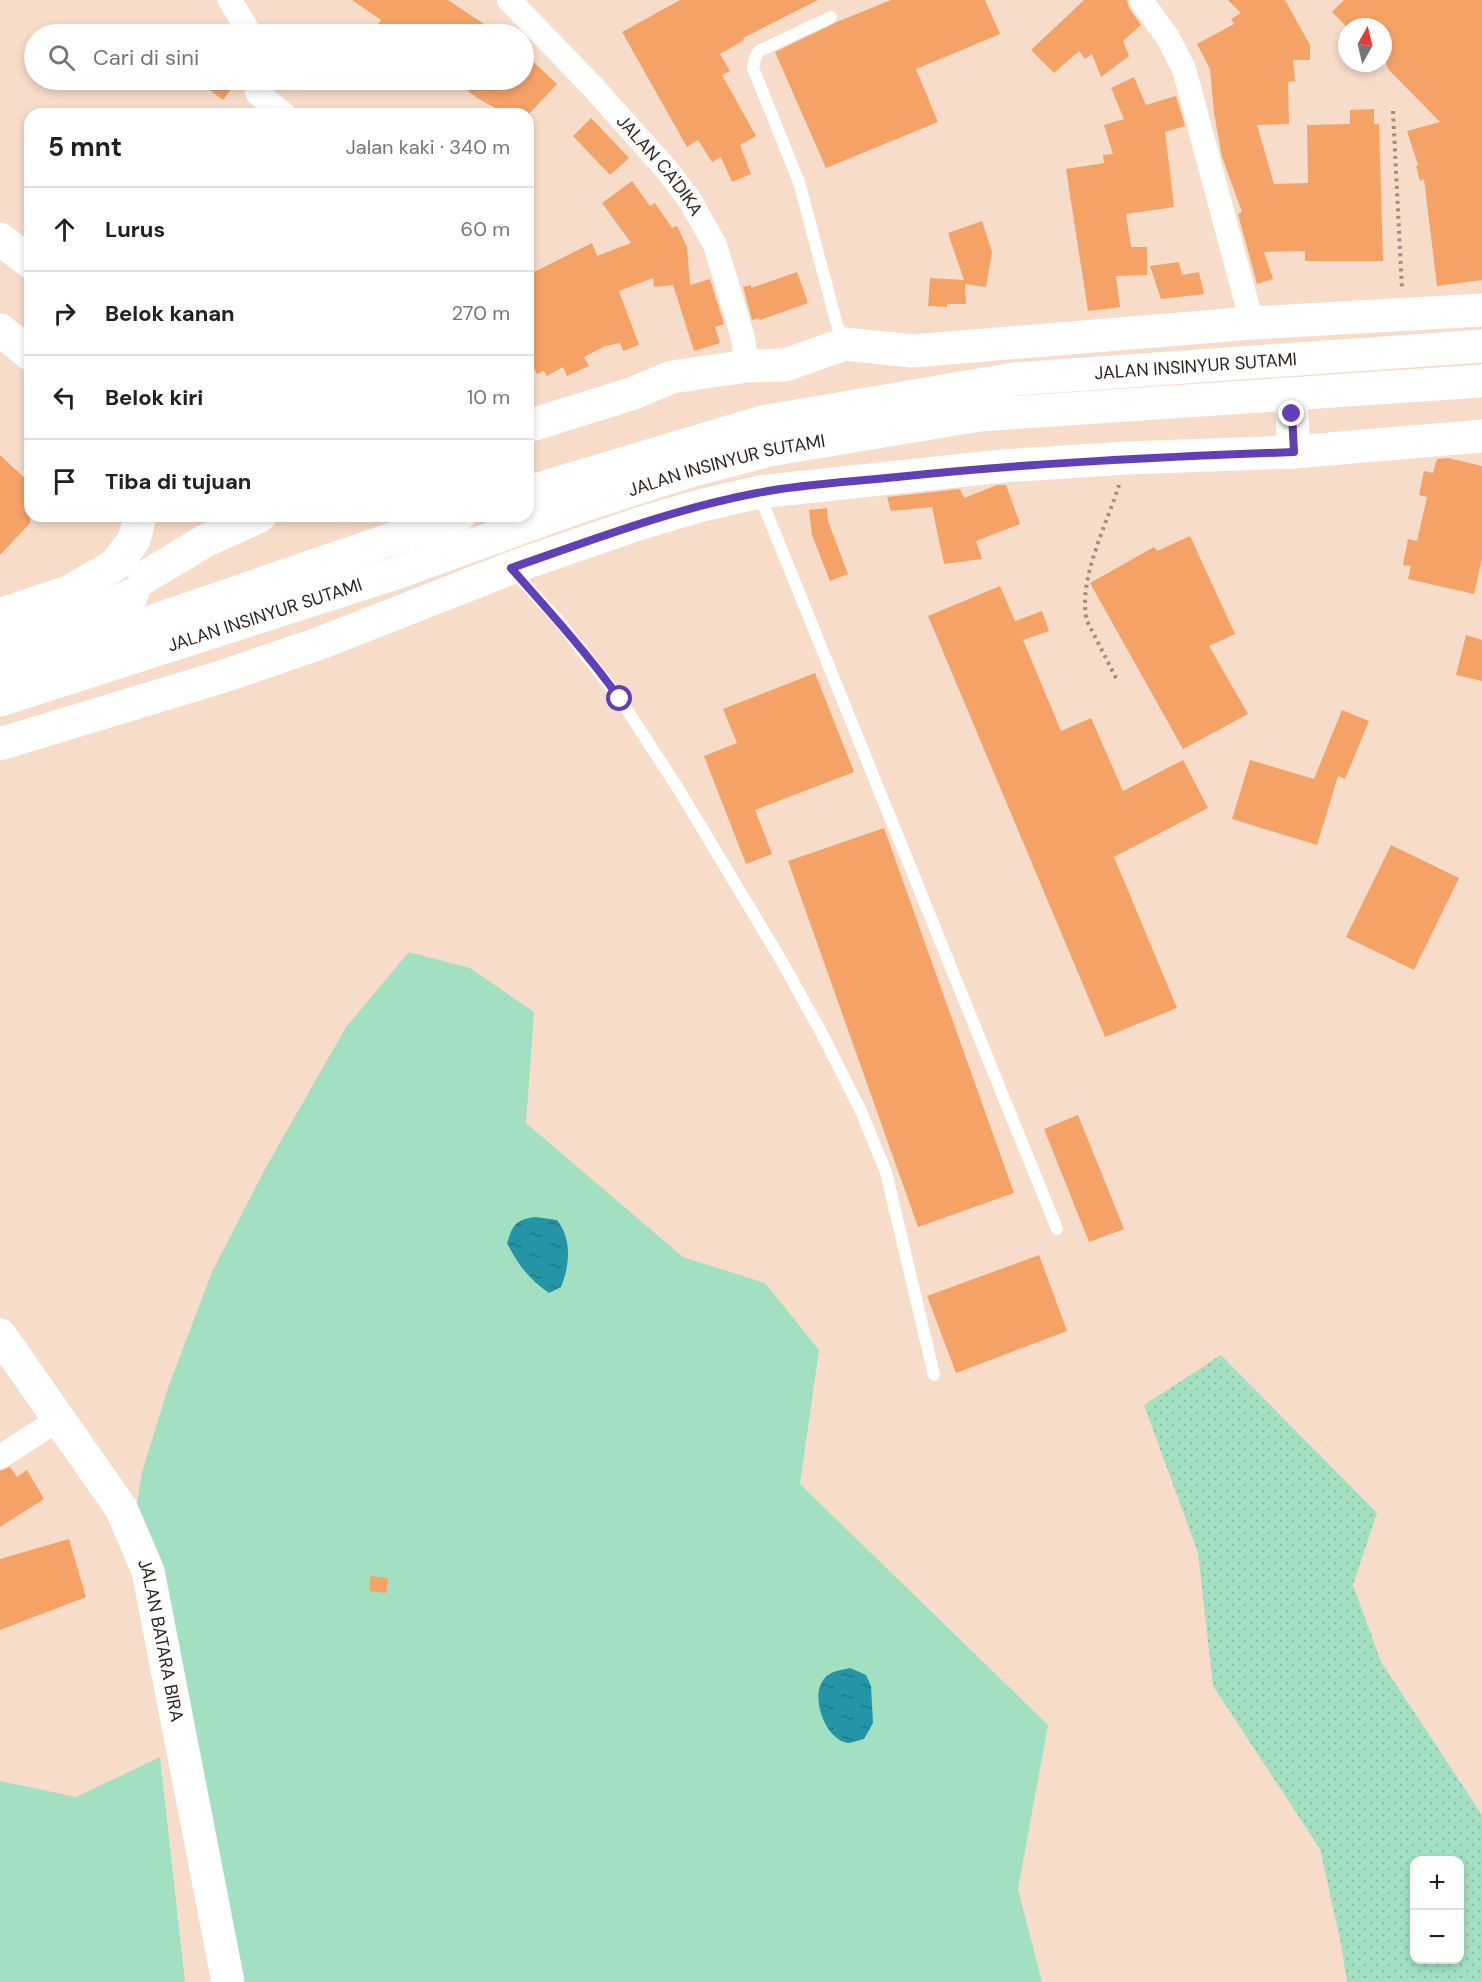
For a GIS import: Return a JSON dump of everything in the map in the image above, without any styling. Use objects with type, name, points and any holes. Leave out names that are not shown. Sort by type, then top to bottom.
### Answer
[{"type":"main road","points":[[0,239],[24,257]]},
{"type":"main road","points":[[534,419],[632,394],[672,377],[747,366],[785,365],[845,344],[912,351],[1252,323],[1287,333],[1403,315],[1482,310]]},
{"type":"main road","points":[[0,330],[24,349]]},
{"type":"main road","name":"JALAN INSINYUR SUTAMI","points":[[534,490],[762,422],[1014,379],[1482,346]]},
{"type":"main road","name":"JALAN INSINYUR SUTAMI","points":[[0,700],[396,573],[578,507],[693,470],[769,450],[979,415],[1482,381]]},
{"type":"main road","points":[[1292,414],[1294,452]]},
{"type":"main road","points":[[0,744],[224,676],[323,642],[511,568],[639,524],[699,506],[759,492],[1002,466],[1127,458],[1294,452],[1482,436]]},
{"type":"main road","points":[[0,615],[70,591],[115,565],[134,540],[138,522]]},
{"type":"main road","points":[[138,586],[161,522]]},
{"type":"main road","points":[[0,639],[89,615],[138,586],[205,541],[247,522]]},
{"type":"main road","name":"JALAN INSINYUR SUTAMI","points":[[0,670],[76,647],[441,522]]},
{"type":"main road","name":"JALAN BATARA BIRA","points":[[0,1335],[122,1508],[148,1571],[228,1982]]},
{"type":"street","points":[[230,0],[244,24]]},
{"type":"street","name":"JALAN CA'DIKA","points":[[509,0],[532,24]]},
{"type":"street","points":[[1141,0],[1168,38],[1188,82],[1252,323]]},
{"type":"street","name":"JALAN CA'DIKA","points":[[534,26],[592,86],[667,170],[691,202],[715,245],[743,338],[747,366]]},
{"type":"street","points":[[257,90],[258,94],[276,108]]},
{"type":"street","points":[[0,1458],[60,1419]]},
{"type":"lane","points":[[831,16],[759,51],[753,68],[799,182],[837,325],[845,344]]},
{"type":"lane","points":[[759,492],[1057,1229]]},
{"type":"lane","points":[[511,568],[598,668],[620,699],[679,790],[781,960],[820,1032],[869,1128],[886,1172],[934,1375]]},
{"type":"path","points":[[1393,111],[1403,315]]},
{"type":"path","points":[[1116,678],[1087,621],[1085,586],[1127,458]]},
{"type":"green space","points":[[409,952],[470,968],[534,1012],[526,1123],[683,1257],[765,1283],[819,1350],[800,1484],[1048,1725],[1018,1889],[1042,1982],[225,1982],[131,1544],[142,1472],[168,1388],[212,1272],[266,1167],[346,1027]]},
{"type":"green space","points":[[1221,1355],[1377,1513],[1353,1585],[1381,1662],[1482,1815],[1482,1982],[1347,1982],[1320,1849],[1213,1686],[1198,1553],[1144,1405]]},
{"type":"green space","points":[[160,1757],[185,1982],[0,1982],[0,1781],[76,1797]]},
{"type":"water","points":[[535,1217],[557,1220],[562,1227],[567,1244],[568,1261],[561,1287],[549,1293],[525,1271],[507,1243],[516,1224]]},
{"type":"water","points":[[850,1668],[866,1675],[871,1686],[873,1723],[864,1739],[850,1743],[841,1741],[827,1727],[819,1707],[818,1696],[826,1676]]},
{"type":"building","points":[[352,0],[448,0],[484,24],[378,24],[381,20]]},
{"type":"building","points":[[680,0],[818,0],[743,38],[744,40],[720,54],[730,71],[722,75],[756,136],[740,145],[751,174],[732,182],[721,157],[712,162],[698,140],[687,147],[622,32]]},
{"type":"building","points":[[891,0],[985,0],[1000,34],[916,69],[938,122],[826,168],[775,52],[837,22]]},
{"type":"building","points":[[1084,0],[1127,0],[1129,8],[1141,25],[1123,41],[1129,56],[1101,77],[1092,54],[1085,59],[1079,51],[1054,73],[1031,50]]},
{"type":"building","points":[[1228,0],[1285,0],[1310,45],[1310,60],[1293,60],[1295,81],[1288,82],[1289,124],[1257,125],[1274,184],[1308,183],[1307,125],[1350,124],[1350,110],[1374,109],[1374,124],[1379,124],[1383,261],[1305,261],[1305,251],[1264,252],[1273,279],[1257,284],[1238,214],[1242,212],[1222,157],[1214,113],[1210,69],[1197,44],[1234,24],[1231,19],[1241,13]]},
{"type":"building","points":[[1344,0],[1482,0],[1482,280],[1437,286],[1424,179],[1420,181],[1416,166],[1418,165],[1407,131],[1440,122],[1391,72],[1392,18],[1338,18],[1332,12]]},
{"type":"building","points":[[534,62],[557,84],[534,109],[495,108],[467,90],[534,90]]},
{"type":"building","points":[[1134,77],[1146,105],[1176,96],[1185,126],[1165,132],[1174,207],[1126,214],[1131,247],[1147,247],[1147,275],[1116,276],[1120,307],[1088,311],[1066,169],[1104,163],[1103,155],[1113,154],[1104,125],[1124,119],[1111,88]]},
{"type":"building","points":[[210,90],[230,90],[223,100]]},
{"type":"building","points":[[591,118],[629,158],[610,175],[573,136]]},
{"type":"building","points":[[632,181],[650,206],[655,203],[672,228],[677,226],[687,247],[690,285],[710,279],[724,324],[715,327],[720,343],[694,351],[673,285],[654,287],[653,278],[619,291],[639,345],[623,351],[620,343],[605,346],[584,357],[589,366],[567,376],[563,367],[547,376],[544,371],[537,374],[534,368],[534,272],[592,243],[597,256],[631,243],[602,203]]},
{"type":"building","points":[[982,221],[992,252],[986,287],[965,284],[966,304],[947,304],[947,307],[928,306],[930,278],[964,280],[948,233]]},
{"type":"building","points":[[1179,262],[1182,275],[1199,272],[1204,294],[1161,299],[1150,266]]},
{"type":"building","points":[[797,272],[808,303],[760,320],[759,318],[752,320],[743,287],[751,285],[751,288]]},
{"type":"building","points":[[0,455],[24,477],[24,522],[30,523],[0,555]]},
{"type":"building","points":[[1448,458],[1482,466],[1482,559],[1474,594],[1408,579],[1411,566],[1403,565],[1408,539],[1417,541],[1427,497],[1419,495],[1424,471],[1433,473],[1437,459]]},
{"type":"building","points":[[997,485],[1006,485],[1020,524],[976,541],[982,559],[944,564],[932,507],[891,511],[887,497],[960,489],[964,498]]},
{"type":"building","points":[[827,508],[828,521],[848,574],[830,581],[812,535],[809,510]]},
{"type":"building","points":[[1190,536],[1235,634],[1209,646],[1248,714],[1183,749],[1090,583],[1154,547],[1157,551]]},
{"type":"building","points":[[1000,586],[1015,621],[1042,611],[1049,631],[1023,640],[1061,731],[1091,718],[1123,791],[1183,760],[1208,808],[1114,857],[1177,1008],[1105,1037],[928,616]]},
{"type":"building","points":[[1466,635],[1482,640],[1482,681],[1456,675]]},
{"type":"building","points":[[815,673],[854,772],[755,810],[772,854],[746,864],[704,756],[737,743],[723,709]]},
{"type":"building","points":[[1342,710],[1369,721],[1345,779],[1338,776],[1317,845],[1232,819],[1250,760],[1314,779]]},
{"type":"building","points":[[884,828],[1014,1193],[918,1227],[788,861]]},
{"type":"building","points":[[1391,845],[1459,878],[1414,970],[1346,937]]},
{"type":"building","points":[[1078,1115],[1124,1229],[1089,1242],[1044,1129]]},
{"type":"building","points":[[1039,1255],[1067,1331],[956,1373],[927,1296]]},
{"type":"building","points":[[10,1467],[17,1477],[27,1470],[44,1499],[0,1527],[0,1471]]},
{"type":"building","points":[[69,1539],[86,1597],[0,1630],[0,1559]]},
{"type":"building","points":[[370,1576],[388,1578],[386,1593],[369,1591]]},
{"type":"route","points":[[620,699],[598,668],[511,568],[639,524],[699,506],[759,492],[1002,466],[1127,458],[1294,452],[1292,414]]}]
